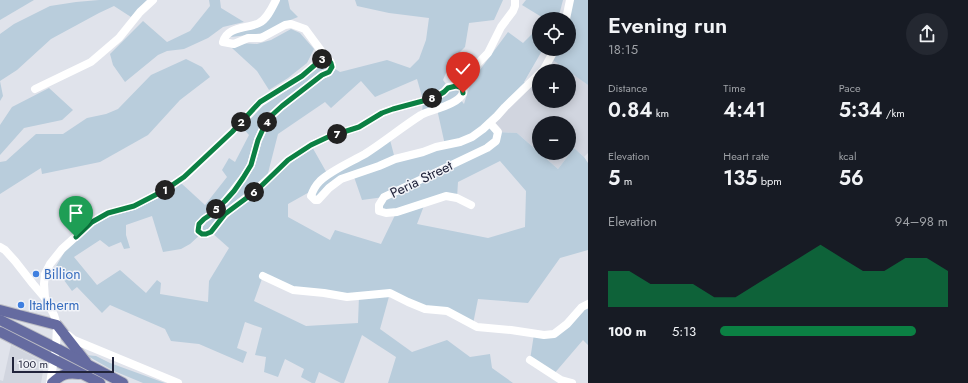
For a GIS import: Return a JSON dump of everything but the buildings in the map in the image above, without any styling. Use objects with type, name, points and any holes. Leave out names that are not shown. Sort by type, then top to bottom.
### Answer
[{"type":"main road","points":[[0,310],[57,325],[86,370]]},
{"type":"main road","points":[[0,320],[56,348],[86,370],[100,383]]},
{"type":"main road","points":[[0,332],[54,360],[123,383]]},
{"type":"main road","points":[[51,383],[64,374],[86,370]]},
{"type":"street","points":[[35,90],[92,62],[119,38],[140,12],[153,0]]},
{"type":"street","points":[[276,0],[269,14],[259,23],[232,31],[223,42],[234,44],[248,38],[261,38],[285,25],[292,24],[305,29],[322,52],[319,61]]},
{"type":"street","points":[[45,298],[45,274],[50,264],[62,249],[92,222],[108,213],[134,206],[165,190],[184,177],[232,132],[260,102],[302,76],[323,58],[331,62],[332,67],[329,72],[322,75],[271,116],[258,140],[251,165],[234,191],[199,224],[198,231],[202,234],[211,232],[225,214],[256,191],[288,160],[311,145],[334,135],[359,127],[382,113],[434,98],[448,88],[456,86],[488,53],[501,27],[513,11],[515,0]]},
{"type":"street","points":[[567,12],[570,0]]},
{"type":"street","points":[[456,86],[462,88],[462,98],[451,104],[422,115],[367,153],[327,175],[319,182],[313,190],[311,196],[315,200],[318,200],[334,183],[347,176],[379,166],[395,159],[436,147],[460,142],[472,137],[490,123],[532,81]]},
{"type":"street","name":"Peria Street","points":[[471,205],[457,198],[446,196],[397,212],[386,213],[379,211],[379,205],[384,197],[487,148],[496,141],[498,132],[490,123]]},
{"type":"street","points":[[0,247],[16,261],[45,298],[54,315],[57,325],[56,348],[51,383]]},
{"type":"street","points":[[263,276],[293,290],[347,297],[390,293],[426,309],[447,311],[477,327],[544,335],[554,334],[567,324],[582,307],[588,304]]},
{"type":"street","points":[[57,325],[74,340],[178,383]]},
{"type":"street","points":[[530,360],[561,380],[572,383]]},
{"type":"shaded area","points":[[0,0],[34,0],[0,20]]},
{"type":"shaded area","points":[[99,0],[147,0],[131,17],[114,6],[51,39],[17,70],[0,81],[0,34],[14,24],[50,6]]},
{"type":"shaded area","points":[[209,0],[220,0],[221,8],[244,22],[223,27],[208,38],[184,49],[167,51],[158,55],[125,82],[113,65],[110,54],[143,21],[167,42],[190,31],[210,6]]},
{"type":"shaded area","points":[[280,0],[288,0],[290,9],[298,17],[263,33],[231,37],[233,34],[258,27]]},
{"type":"shaded area","points":[[355,0],[503,0],[494,20],[469,23],[465,47],[451,61],[443,80],[448,87],[462,88],[460,99],[464,104],[471,82],[508,32],[523,43],[532,34],[532,56],[539,56],[534,64],[532,64],[532,68],[524,82],[528,85],[490,123],[498,132],[517,133],[532,146],[532,160],[548,160],[558,169],[565,160],[576,160],[576,150],[588,163],[588,250],[560,258],[528,303],[478,299],[473,324],[447,311],[425,309],[390,293],[380,329],[412,352],[447,340],[470,357],[490,354],[492,368],[513,383],[388,383],[396,357],[362,335],[344,383],[341,383],[319,372],[315,383],[312,383],[301,377],[304,369],[285,359],[278,377],[264,372],[266,357],[255,355],[262,328],[245,322],[237,348],[247,352],[243,363],[199,344],[171,341],[165,329],[110,305],[102,313],[77,287],[72,291],[55,268],[65,251],[93,225],[110,215],[181,183],[205,205],[227,177],[222,170],[229,158],[235,162],[249,135],[239,124],[323,58],[332,67],[340,72],[387,60],[410,68],[419,59],[426,40],[429,18],[389,13],[357,6]],"holes":[[[417,79],[423,100],[422,115],[437,109],[445,145],[395,159],[389,136],[328,175],[311,145],[266,181],[278,134],[325,102],[331,108],[361,81],[375,97]],[[500,161],[526,191],[525,227],[488,238],[417,224],[425,203],[457,198],[458,182]],[[353,174],[362,200],[384,197],[379,211],[396,213],[381,244],[335,230],[330,240],[288,217],[288,204],[313,190],[318,200]],[[152,216],[163,252],[181,249],[190,244],[201,234],[211,232],[229,248],[209,281],[208,302],[160,294],[161,283],[157,280],[146,293],[120,270],[97,285],[74,257],[100,240],[109,247],[121,242],[124,249],[130,248],[126,235],[126,225]],[[263,276],[293,290],[359,296],[358,323],[306,326],[254,301]]]},
{"type":"shaded area","points":[[526,0],[563,0],[560,12],[534,12],[522,5]]},
{"type":"shaded area","points":[[570,0],[588,0],[588,85],[576,76],[576,64],[558,64],[550,58],[551,56],[576,56],[576,12],[570,12]]},
{"type":"shaded area","points":[[291,29],[300,33],[314,49],[307,63],[288,78],[269,90],[257,71],[232,48],[241,43],[257,44],[271,40]]},
{"type":"shaded area","points":[[550,58],[559,64],[546,64]]},
{"type":"shaded area","points":[[186,59],[202,67],[210,77],[180,100],[148,135],[100,162],[42,174],[41,168],[0,194],[0,162],[6,161],[36,134],[63,134],[87,118],[106,114],[118,109],[151,75]]},
{"type":"shaded area","points":[[576,76],[588,85],[588,153],[584,157],[576,150],[576,116],[532,116],[532,146],[517,133],[498,132],[490,123],[532,81],[532,108],[576,108]]},
{"type":"shaded area","points":[[0,81],[3,96],[0,101]]},
{"type":"shaded area","points":[[49,88],[73,110],[62,120],[24,128],[0,155],[0,125],[12,107]]},
{"type":"shaded area","points":[[548,160],[565,160],[558,169]]},
{"type":"shaded area","points":[[588,304],[588,345],[583,340],[553,375],[530,360],[534,334],[554,334]]},
{"type":"shaded area","points":[[11,345],[42,361],[44,366],[41,383],[0,383],[0,380],[3,381]]},
{"type":"shaded area","points":[[86,355],[96,356],[110,363],[165,383],[143,383],[114,371]]},
{"type":"place","name":"Billion","points":[[36,274]]},
{"type":"place","name":"Italtherm","points":[[21,305]]},
{"type":"route","points":[[76,237],[92,222],[108,213],[134,206],[165,190],[184,177],[232,132],[260,102],[292,83],[323,58],[331,62],[332,67],[329,72],[322,75],[271,116],[258,140],[251,165],[243,178],[225,201],[199,224],[198,231],[202,234],[211,232],[214,226],[225,214],[256,191],[288,160],[311,145],[328,137],[359,127],[382,113],[434,98],[448,88],[456,86],[462,88],[463,93]]}]
